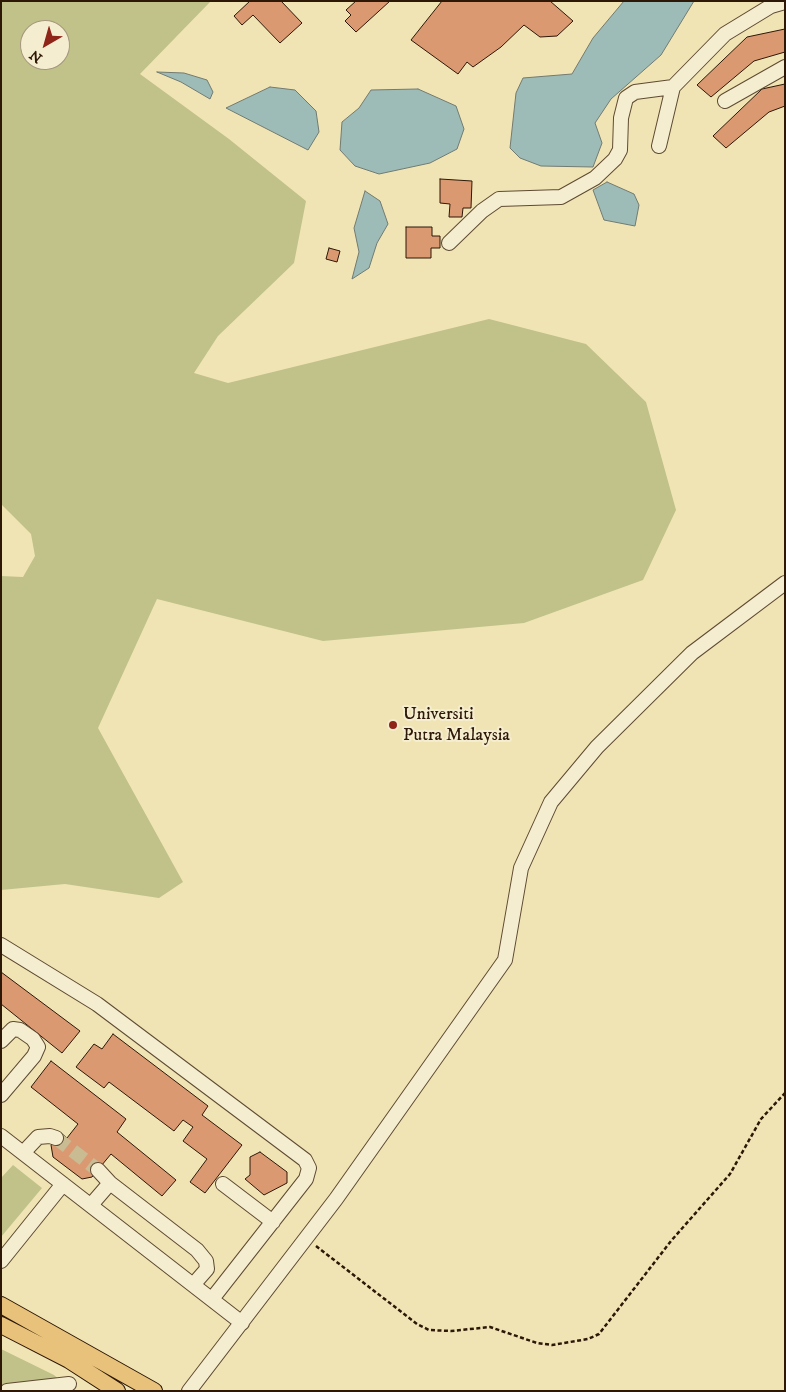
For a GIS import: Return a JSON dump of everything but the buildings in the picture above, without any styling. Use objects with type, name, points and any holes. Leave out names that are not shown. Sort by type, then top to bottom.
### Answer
[{"type":"main road","points":[[1,1305],[154,1391]]},
{"type":"main road","points":[[1,1325],[69,1360],[117,1391]]},
{"type":"street","points":[[659,146],[673,87],[725,34],[768,4],[785,2]]},
{"type":"street","points":[[725,102],[785,67]]},
{"type":"street","points":[[449,243],[482,211],[499,199],[561,198],[595,178],[615,159],[620,150],[621,118],[626,98],[635,92],[673,87]]},
{"type":"street","points":[[189,1391],[306,1238],[505,960],[521,868],[551,802],[597,747],[692,653],[785,583]]},
{"type":"street","points":[[1,945],[97,1004],[305,1160],[309,1168],[306,1179],[212,1299]]},
{"type":"street","points":[[1,1041],[13,1029],[26,1034],[38,1047],[34,1056],[1,1095]]},
{"type":"street","points":[[1,1136],[242,1323]]},
{"type":"street","points":[[23,1153],[38,1137],[50,1136],[56,1138]]},
{"type":"street","points":[[98,1170],[110,1183],[197,1250],[206,1261],[206,1269],[193,1285]]},
{"type":"street","points":[[91,1205],[110,1183]]},
{"type":"street","points":[[1,1261],[62,1184]]},
{"type":"street","points":[[223,1184],[273,1222]]},
{"type":"street","points":[[7,1391],[70,1384]]},
{"type":"path","points":[[306,1238],[417,1324],[429,1330],[451,1331],[490,1327],[537,1343],[552,1345],[588,1339],[599,1334],[671,1241],[730,1174],[761,1119],[785,1093]]},
{"type":"green space","points":[[1,1],[211,1],[140,74],[229,139],[306,201],[294,263],[218,336],[194,373],[228,383],[489,319],[586,344],[646,402],[676,510],[643,580],[524,623],[323,641],[157,599],[98,728],[183,882],[159,898],[65,884],[1,890],[1,576],[23,577],[35,556],[31,534],[1,504]]},
{"type":"green space","points":[[13,1165],[42,1188],[1,1237],[1,1178]]},
{"type":"green space","points":[[1,1349],[54,1375],[72,1391],[1,1391]]},
{"type":"water","points":[[624,1],[694,1],[661,55],[611,99],[595,123],[602,143],[593,167],[541,166],[520,158],[510,148],[516,93],[523,78],[572,74],[593,38]]},
{"type":"water","points":[[157,72],[184,73],[207,80],[213,92],[210,99],[181,82]]},
{"type":"water","points":[[270,87],[295,90],[316,111],[319,132],[308,150],[226,108]]},
{"type":"water","points":[[418,89],[456,106],[464,129],[457,149],[430,163],[379,174],[355,166],[340,150],[342,122],[359,108],[371,90]]},
{"type":"water","points":[[607,182],[634,194],[639,205],[635,226],[604,220],[593,190]]},
{"type":"water","points":[[365,191],[380,201],[388,224],[377,243],[369,268],[352,279],[359,252],[354,228]]},
{"type":"tunnel","points":[[56,1138],[98,1170]]},
{"type":"place","name":"Universiti Putra Malaysia","points":[[393,725]]}]
